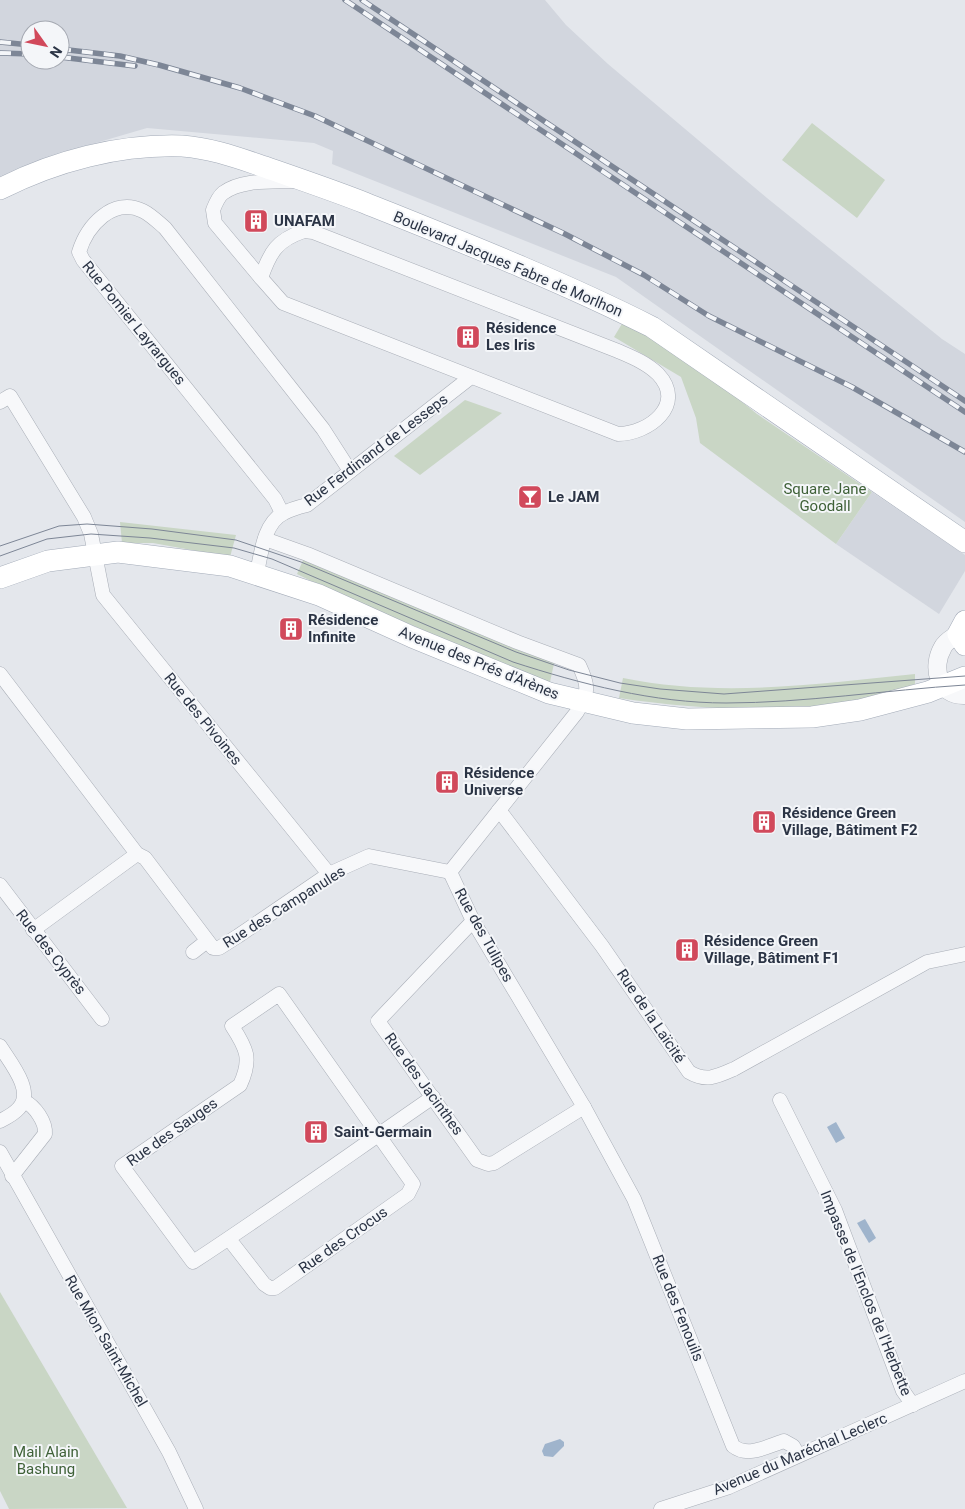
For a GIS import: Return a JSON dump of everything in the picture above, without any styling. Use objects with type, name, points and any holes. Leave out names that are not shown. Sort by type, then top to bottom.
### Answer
[{"type":"main road","name":"Boulevard Jacques Fabre de Morlhon","points":[[0,189],[54,165],[95,155],[158,146],[208,149],[307,181],[510,262],[600,300],[652,326],[965,542]]},
{"type":"main road","name":"Avenue des Prés d'Arènes","points":[[0,578],[48,561],[118,552],[223,564],[257,573],[319,595],[412,637],[549,693],[632,713],[687,719],[812,717],[860,710],[928,692],[965,677]]},
{"type":"street","points":[[261,278],[268,258],[288,236],[304,231],[313,232],[623,353],[644,363],[658,374],[666,389],[667,399],[665,408],[658,420],[640,430],[618,434],[283,304],[261,278],[215,222],[213,210],[223,194],[235,188],[259,182],[307,181]]},
{"type":"street","name":"Rue Pomier Layrargues","points":[[282,513],[276,499],[83,260],[79,252],[84,237],[97,221],[112,211],[126,207],[143,210],[165,228],[322,430],[350,471]]},
{"type":"street","name":"Rue Ferdinand de Lesseps","points":[[282,513],[307,505],[472,377]]},
{"type":"street","name":"Rue des Pivoines","points":[[0,402],[10,396],[84,517],[95,555],[103,595],[329,874]]},
{"type":"street","points":[[257,573],[265,539],[273,522],[282,513]]},
{"type":"street","points":[[265,539],[307,554],[517,642],[576,662],[588,683],[583,702]]},
{"type":"street","points":[[963,633],[942,648],[936,666],[942,686],[953,693],[965,695]]},
{"type":"street","name":"Rue des Campanules","points":[[0,674],[136,854],[145,858],[213,948],[219,948],[329,874],[369,856],[450,872]]},
{"type":"street","name":"Rue des Tulipes","points":[[583,702],[450,872],[473,921],[584,1106]]},
{"type":"street","name":"Rue de la Laïcité","points":[[499,810],[602,946],[689,1072],[699,1078],[710,1079],[734,1069],[927,962],[965,954]]},
{"type":"street","points":[[33,930],[136,854]]},
{"type":"street","name":"Rue des Cyprès","points":[[0,885],[102,1019]]},
{"type":"street","name":"Rue des Jacinthes","points":[[473,921],[378,1021],[477,1160],[488,1164],[494,1163],[584,1106]]},
{"type":"street","name":"Rue des Campanules","points":[[194,952],[207,942]]},
{"type":"street","name":"Rue des Sauges","points":[[380,1133],[279,994],[232,1026],[246,1048],[247,1070],[240,1085],[122,1166],[193,1262],[433,1097]]},
{"type":"street","points":[[0,1046],[22,1082],[24,1101],[19,1108],[0,1122]]},
{"type":"street","name":"Impasse de l'Enclos de l'Herbette","points":[[780,1100],[835,1210],[903,1391],[913,1405]]},
{"type":"street","points":[[12,1176],[45,1134],[46,1128],[32,1105],[24,1101]]},
{"type":"street","name":"Rue des Fenouils","points":[[584,1106],[634,1199],[733,1446],[743,1452],[750,1452],[784,1441],[793,1446],[798,1455]]},
{"type":"street","name":"Rue des Crocus","points":[[229,1239],[267,1287],[275,1288],[412,1189],[412,1180],[380,1133]]},
{"type":"street","name":"Rue Mion Saint-Michel","points":[[0,1152],[169,1452],[196,1509]]},
{"type":"street","name":"Avenue du Maréchal Leclerc","points":[[661,1509],[728,1487],[965,1381]]},
{"type":"shaded area","points":[[0,0],[545,0],[566,25],[608,64],[767,198],[942,339],[965,354],[965,522],[616,277],[332,164],[333,151],[314,143],[147,128],[65,152],[0,177]]},
{"type":"shaded area","points":[[872,492],[965,555],[965,571],[939,614],[836,544]]},
{"type":"green space","points":[[812,123],[885,180],[857,218],[782,160]]},
{"type":"green space","name":"Square Jane Goodall","points":[[623,322],[662,343],[704,371],[757,414],[872,492],[836,544],[700,443],[696,418],[681,377],[614,337]]},
{"type":"green space","points":[[465,400],[502,413],[420,475],[394,456]]},
{"type":"green space","points":[[120,522],[236,535],[230,557],[153,543],[122,543]]},
{"type":"green space","points":[[304,558],[555,659],[550,682],[499,663],[297,574]]},
{"type":"green space","points":[[915,674],[915,684],[859,701],[823,706],[746,709],[670,704],[619,698],[623,678],[659,684],[732,688],[805,685]]},
{"type":"green space","name":"Mail Alain Bashung","points":[[0,1292],[127,1508],[9,1509],[0,1491]]},
{"type":"water","points":[[836,1122],[845,1138],[836,1143],[827,1127]]},
{"type":"water","points":[[865,1219],[876,1238],[869,1243],[857,1223]]},
{"type":"water","points":[[560,1439],[564,1442],[564,1446],[553,1457],[544,1456],[542,1451],[545,1444]]},
{"type":"tram line","points":[[0,546],[59,526],[87,524],[152,529],[236,540],[301,562],[516,652],[569,670],[620,683],[660,689],[724,694],[965,676]]},
{"type":"tram line","points":[[0,556],[47,539],[91,534],[150,538],[234,548],[272,559],[513,662],[591,685],[672,700],[726,703],[815,699],[965,685]]},
{"type":"railway","points":[[345,0],[965,412]]},
{"type":"railway","points":[[362,0],[965,401]]},
{"type":"railway","points":[[0,42],[20,44]]},
{"type":"railway","points":[[70,50],[120,56],[159,65],[240,88],[315,116],[565,234],[644,275],[709,316],[852,387],[965,452]]},
{"type":"railway","points":[[0,53],[20,54]]},
{"type":"railway","points":[[70,58],[135,66]]},
{"type":"place","name":"UNAFAM","points":[[256,221]]},
{"type":"place","name":"Résidence Les Iris","points":[[468,337]]},
{"type":"place","name":"Le JAM","points":[[530,497]]},
{"type":"place","name":"Résidence Infinite","points":[[291,629]]},
{"type":"place","name":"Résidence Universe","points":[[447,782]]},
{"type":"place","name":"Résidence Green Village, Bâtiment F2","points":[[764,822]]},
{"type":"place","name":"Résidence Green Village, Bâtiment F1","points":[[687,950]]},
{"type":"place","name":"Saint-Germain","points":[[316,1132]]}]
